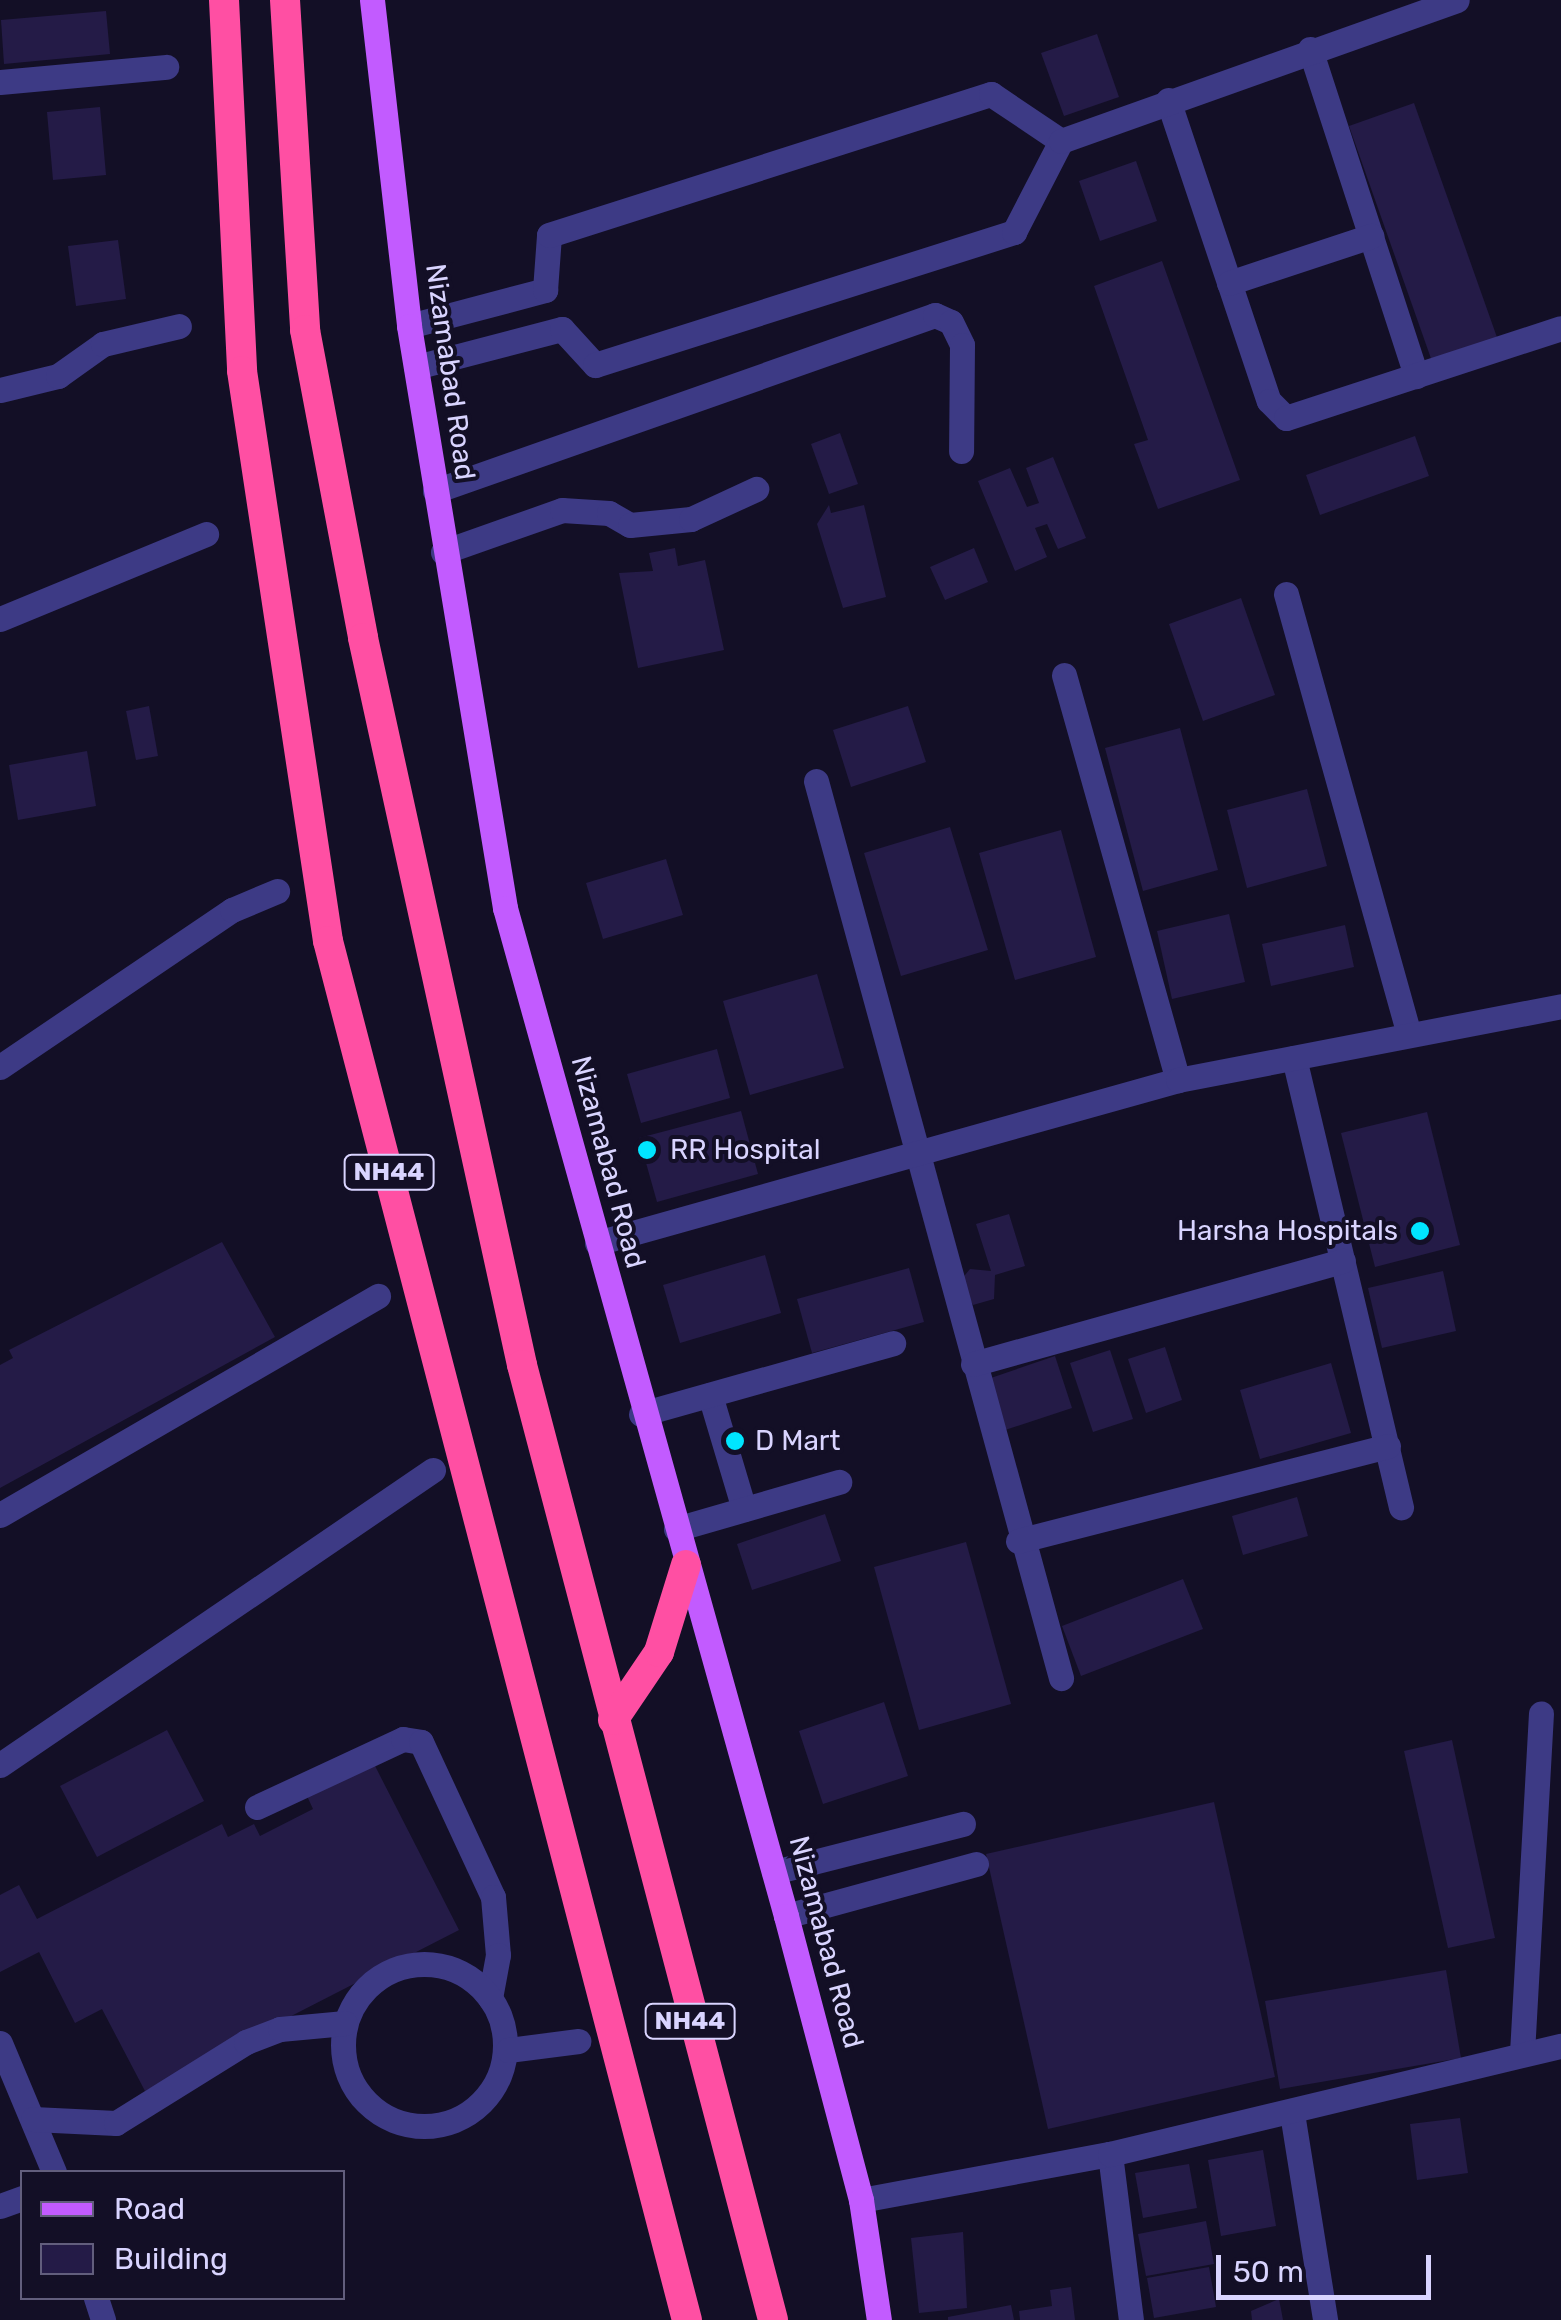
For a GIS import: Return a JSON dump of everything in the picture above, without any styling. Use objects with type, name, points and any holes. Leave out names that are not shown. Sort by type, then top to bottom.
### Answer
[{"type":"highway","name":"NH44","points":[[224,0],[242,371],[328,941],[687,2320]]},
{"type":"highway","name":"NH44","points":[[285,0],[305,330],[360,619],[500,1274],[613,1720],[773,2320]]},
{"type":"highway","points":[[613,1720],[659,1652],[686,1564]]},
{"type":"main road","name":"Nizamabad Road","points":[[372,0],[410,326],[434,491],[505,908],[641,1414],[786,1916],[861,2200],[879,2320]]},
{"type":"street","points":[[416,368],[562,330],[596,365],[1014,232],[1061,141],[1310,49],[1457,0]]},
{"type":"street","points":[[1310,49],[1416,376]]},
{"type":"street","points":[[0,82],[166,68]]},
{"type":"street","points":[[410,326],[545,290],[549,235],[991,94],[1061,141]]},
{"type":"street","points":[[1168,100],[1269,401],[1286,418],[1561,328]]},
{"type":"street","points":[[1230,283],[1371,236]]},
{"type":"street","points":[[434,491],[935,315],[951,322],[962,345],[961,450]]},
{"type":"street","points":[[0,390],[58,376],[103,344],[180,326]]},
{"type":"street","points":[[443,552],[562,510],[609,513],[630,525],[691,519],[756,489]]},
{"type":"street","points":[[0,618],[206,534]]},
{"type":"street","points":[[1286,594],[1408,1030]]},
{"type":"street","points":[[1064,675],[1178,1080]]},
{"type":"street","points":[[816,781],[918,1148],[1018,1541],[1061,1678]]},
{"type":"street","points":[[0,1067],[232,910],[277,890]]},
{"type":"street","points":[[597,1243],[918,1148],[1178,1080],[1294,1058],[1408,1030],[1561,1006]]},
{"type":"street","points":[[1294,1058],[1402,1507]]},
{"type":"street","points":[[973,1364],[1343,1261]]},
{"type":"street","points":[[0,1515],[378,1296]]},
{"type":"street","points":[[641,1414],[893,1343]]},
{"type":"street","points":[[710,1395],[744,1509]]},
{"type":"street","points":[[1018,1541],[1388,1446]]},
{"type":"street","points":[[0,1765],[433,1470]]},
{"type":"street","points":[[676,1529],[839,1482]]},
{"type":"street","points":[[1522,2053],[1541,1714]]},
{"type":"street","points":[[257,1807],[404,1739],[421,1742],[493,1898],[498,1955],[490,1998]]},
{"type":"street","points":[[774,1872],[963,1824]]},
{"type":"street","points":[[786,1916],[976,1864]]},
{"type":"street","points":[[410,1965],[468,1976],[490,1998],[508,2050],[477,2107],[422,2127],[393,2121],[350,2082],[345,2023],[358,1996],[410,1965]]},
{"type":"street","points":[[33,2119],[116,2123],[246,2042],[280,2029],[345,2023]]},
{"type":"street","points":[[508,2050],[578,2041]]},
{"type":"street","points":[[0,2043],[53,2170]]},
{"type":"street","points":[[861,2200],[1110,2154],[1561,2046]]},
{"type":"street","points":[[1292,2113],[1325,2320]]},
{"type":"street","points":[[1110,2154],[1131,2320]]},
{"type":"building","points":[[106,11],[110,54],[4,64],[1,20]]},
{"type":"building","points":[[1097,34],[1119,97],[1064,116],[1041,53]]},
{"type":"building","points":[[1414,103],[1499,343],[1434,367],[1349,126]]},
{"type":"building","points":[[100,107],[106,175],[53,180],[47,112]]},
{"type":"building","points":[[1136,161],[1157,221],[1100,241],[1079,181]]},
{"type":"building","points":[[118,240],[126,299],[76,306],[68,246]]},
{"type":"building","points":[[1162,261],[1240,480],[1158,509],[1134,444],[1148,440],[1094,286]]},
{"type":"building","points":[[840,433],[858,484],[829,494],[811,444]]},
{"type":"building","points":[[1415,436],[1429,476],[1320,515],[1306,475]]},
{"type":"building","points":[[1053,457],[1086,538],[1058,549],[1047,524],[1035,528],[1047,557],[1015,571],[978,481],[1010,468],[1027,507],[1039,503],[1026,468]]},
{"type":"building","points":[[829,505],[831,513],[864,505],[886,597],[843,608],[817,524]]},
{"type":"building","points":[[675,548],[678,566],[705,560],[724,650],[638,668],[619,573],[653,571],[649,553]]},
{"type":"building","points":[[974,548],[988,582],[945,600],[930,567]]},
{"type":"building","points":[[1241,598],[1275,695],[1203,721],[1169,624]]},
{"type":"building","points":[[149,706],[158,756],[136,760],[126,711]]},
{"type":"building","points":[[908,706],[926,762],[851,787],[833,730]]},
{"type":"building","points":[[1180,728],[1218,870],[1143,891],[1105,748]]},
{"type":"building","points":[[87,751],[96,806],[18,820],[9,765]]},
{"type":"building","points":[[1307,789],[1327,866],[1247,888],[1227,810]]},
{"type":"building","points":[[950,827],[988,950],[901,976],[864,853]]},
{"type":"building","points":[[1061,830],[1096,957],[1015,980],[979,853]]},
{"type":"building","points":[[666,859],[683,915],[603,939],[586,883]]},
{"type":"building","points":[[1229,914],[1245,982],[1172,999],[1157,931]]},
{"type":"building","points":[[1345,925],[1354,967],[1271,986],[1262,944]]},
{"type":"building","points":[[817,974],[844,1068],[750,1095],[723,1001]]},
{"type":"building","points":[[717,1049],[730,1098],[641,1123],[627,1074]]},
{"type":"building","points":[[741,1111],[758,1174],[657,1202],[639,1138]]},
{"type":"building","points":[[1427,1112],[1460,1245],[1375,1267],[1341,1133]]},
{"type":"building","points":[[1009,1214],[1025,1266],[995,1275],[994,1299],[973,1305],[960,1281],[970,1269],[991,1271],[976,1224]]},
{"type":"building","points":[[222,1242],[275,1337],[0,1488],[0,1365],[13,1358],[9,1350]]},
{"type":"building","points":[[765,1255],[781,1313],[680,1343],[663,1285]]},
{"type":"building","points":[[909,1268],[924,1322],[812,1353],[797,1299]]},
{"type":"building","points":[[1443,1271],[1456,1331],[1382,1348],[1368,1288]]},
{"type":"building","points":[[1165,1347],[1182,1400],[1146,1413],[1128,1359]]},
{"type":"building","points":[[1110,1350],[1133,1419],[1093,1432],[1070,1363]]},
{"type":"building","points":[[1055,1356],[1072,1408],[1002,1431],[985,1380]]},
{"type":"building","points":[[1331,1363],[1351,1433],[1260,1459],[1240,1390]]},
{"type":"building","points":[[1297,1497],[1308,1536],[1243,1555],[1232,1516]]},
{"type":"building","points":[[825,1514],[841,1561],[752,1590],[737,1544]]},
{"type":"building","points":[[966,1542],[1011,1704],[919,1730],[874,1567]]},
{"type":"building","points":[[1183,1579],[1203,1629],[1081,1676],[1062,1626]]},
{"type":"building","points":[[884,1702],[908,1776],[823,1804],[799,1731]]},
{"type":"building","points":[[167,1730],[204,1801],[97,1857],[60,1786]]},
{"type":"building","points":[[1452,1740],[1495,1938],[1448,1948],[1404,1751]]},
{"type":"building","points":[[373,1762],[459,1930],[145,2091],[102,2009],[75,2023],[39,1952],[0,1972],[0,1895],[19,1885],[37,1919],[222,1824],[228,1837],[254,1824],[260,1836],[313,1809],[307,1796]]},
{"type":"building","points":[[1214,1802],[1275,2077],[1048,2129],[986,1854]]},
{"type":"building","points":[[1446,1970],[1461,2058],[1280,2089],[1265,2001]]},
{"type":"building","points":[[1460,2118],[1468,2173],[1417,2180],[1410,2124]]},
{"type":"building","points":[[1263,2150],[1276,2226],[1221,2236],[1208,2160]]},
{"type":"building","points":[[1189,2164],[1197,2208],[1143,2218],[1135,2173]]},
{"type":"building","points":[[1206,2221],[1214,2264],[1146,2276],[1138,2234]]},
{"type":"building","points":[[963,2232],[967,2308],[919,2313],[911,2238]]},
{"type":"building","points":[[1209,2267],[1216,2307],[1154,2318],[1147,2278]]},
{"type":"building","points":[[1071,2287],[1075,2320],[1020,2320],[1019,2311],[1052,2306],[1050,2290]]},
{"type":"building","points":[[1279,2299],[1283,2320],[1252,2320],[1251,2311]]},
{"type":"building","points":[[1011,2305],[1014,2320],[948,2320],[948,2317]]},
{"type":"place","name":"RR Hospital","points":[[647,1150]]},
{"type":"place","name":"Harsha Hospitals","points":[[1420,1231]]},
{"type":"place","name":"D Mart","points":[[735,1441]]}]
